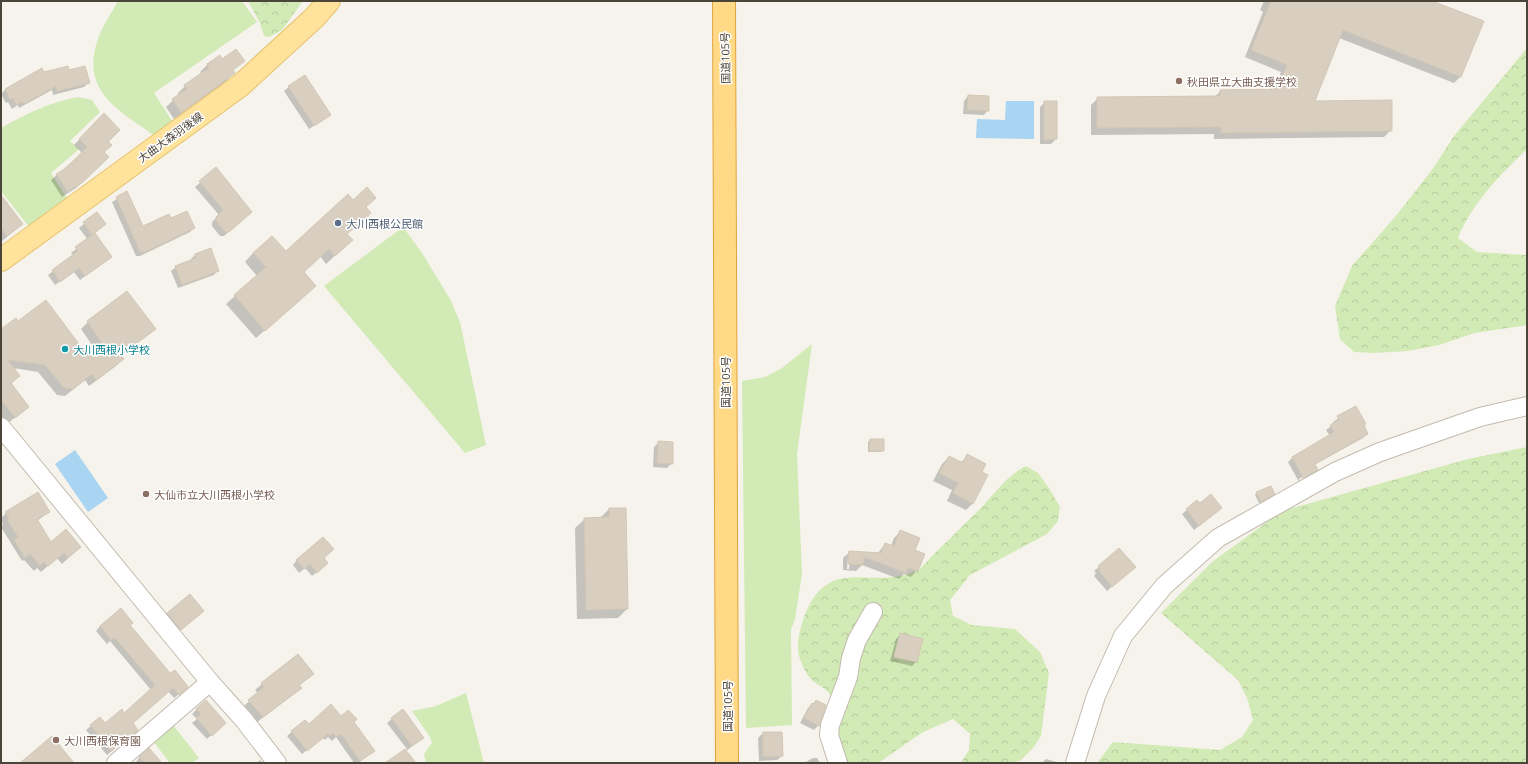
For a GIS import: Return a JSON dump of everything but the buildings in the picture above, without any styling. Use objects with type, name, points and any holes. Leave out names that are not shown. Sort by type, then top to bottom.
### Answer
[{"type":"highway","name":"国道105号","points":[[724,1],[727,763]]},
{"type":"main road","name":"大曲大森羽後線","points":[[1,260],[241,84],[309,23],[329,1]]},
{"type":"street","points":[[1075,763],[1096,696],[1124,636],[1164,586],[1218,538],[1335,472],[1380,452],[1480,417],[1527,406]]},
{"type":"street","points":[[1,427],[210,682],[244,720],[277,763]]},
{"type":"street","points":[[838,763],[829,735],[830,725],[848,677],[851,658],[857,640],[873,612]]},
{"type":"street","points":[[116,763],[210,682]]},
{"type":"green space","points":[[118,1],[242,1],[257,22],[154,93],[174,124],[155,136],[129,118],[107,98],[99,87],[94,74],[93,59],[97,42]]},
{"type":"green space","points":[[248,1],[303,1],[282,30],[269,37],[264,36],[260,23]]},
{"type":"green space","points":[[1527,48],[1527,149],[1497,179],[1479,201],[1458,238],[1477,252],[1527,255],[1527,325],[1475,333],[1439,345],[1408,351],[1374,353],[1354,352],[1340,339],[1335,306],[1352,266],[1395,217],[1432,170],[1454,136]]},
{"type":"green space","points":[[78,97],[92,100],[100,112],[70,141],[79,149],[51,173],[69,201],[30,228],[1,191],[1,128],[38,109]]},
{"type":"green space","points":[[403,227],[422,253],[450,299],[460,322],[486,445],[465,453],[324,286]]},
{"type":"green space","points":[[812,344],[797,454],[802,574],[795,619],[791,630],[792,725],[746,728],[742,381],[765,377],[782,368]]},
{"type":"green space","points":[[1527,447],[1527,763],[1097,763],[1113,742],[1220,750],[1242,737],[1253,720],[1247,698],[1238,680],[1161,613],[1212,562],[1282,511],[1468,459]]},
{"type":"green space","points":[[1026,466],[1038,473],[1049,488],[1060,507],[1058,521],[1047,534],[970,575],[950,600],[953,616],[972,625],[1015,629],[1040,652],[1049,673],[1041,736],[1033,748],[1021,760],[1011,763],[961,763],[969,750],[970,734],[953,719],[923,732],[878,763],[833,763],[831,696],[807,674],[800,659],[798,649],[804,617],[814,597],[826,585],[840,579],[854,577],[886,578],[903,575],[920,569],[983,506],[1005,481]]},
{"type":"green space","points":[[466,693],[484,763],[426,763],[424,754],[432,743],[430,737],[412,711],[436,706]]},
{"type":"green space","points":[[173,725],[199,758],[192,763],[170,763],[153,741]]},
{"type":"water","points":[[1006,101],[1034,101],[1034,139],[976,138],[977,119],[1005,120]]},
{"type":"water","points":[[75,450],[108,498],[88,512],[55,464]]},
{"type":"place","name":"秋田県立大曲支援学校","points":[[1179,81]]},
{"type":"place","name":"大川西根公民館","points":[[338,223]]},
{"type":"place","name":"大川西根小学校","points":[[65,349]]},
{"type":"place","name":"大仙市立大川西根小学校","points":[[146,494]]},
{"type":"place","name":"大川西根保育園","points":[[56,740]]}]
